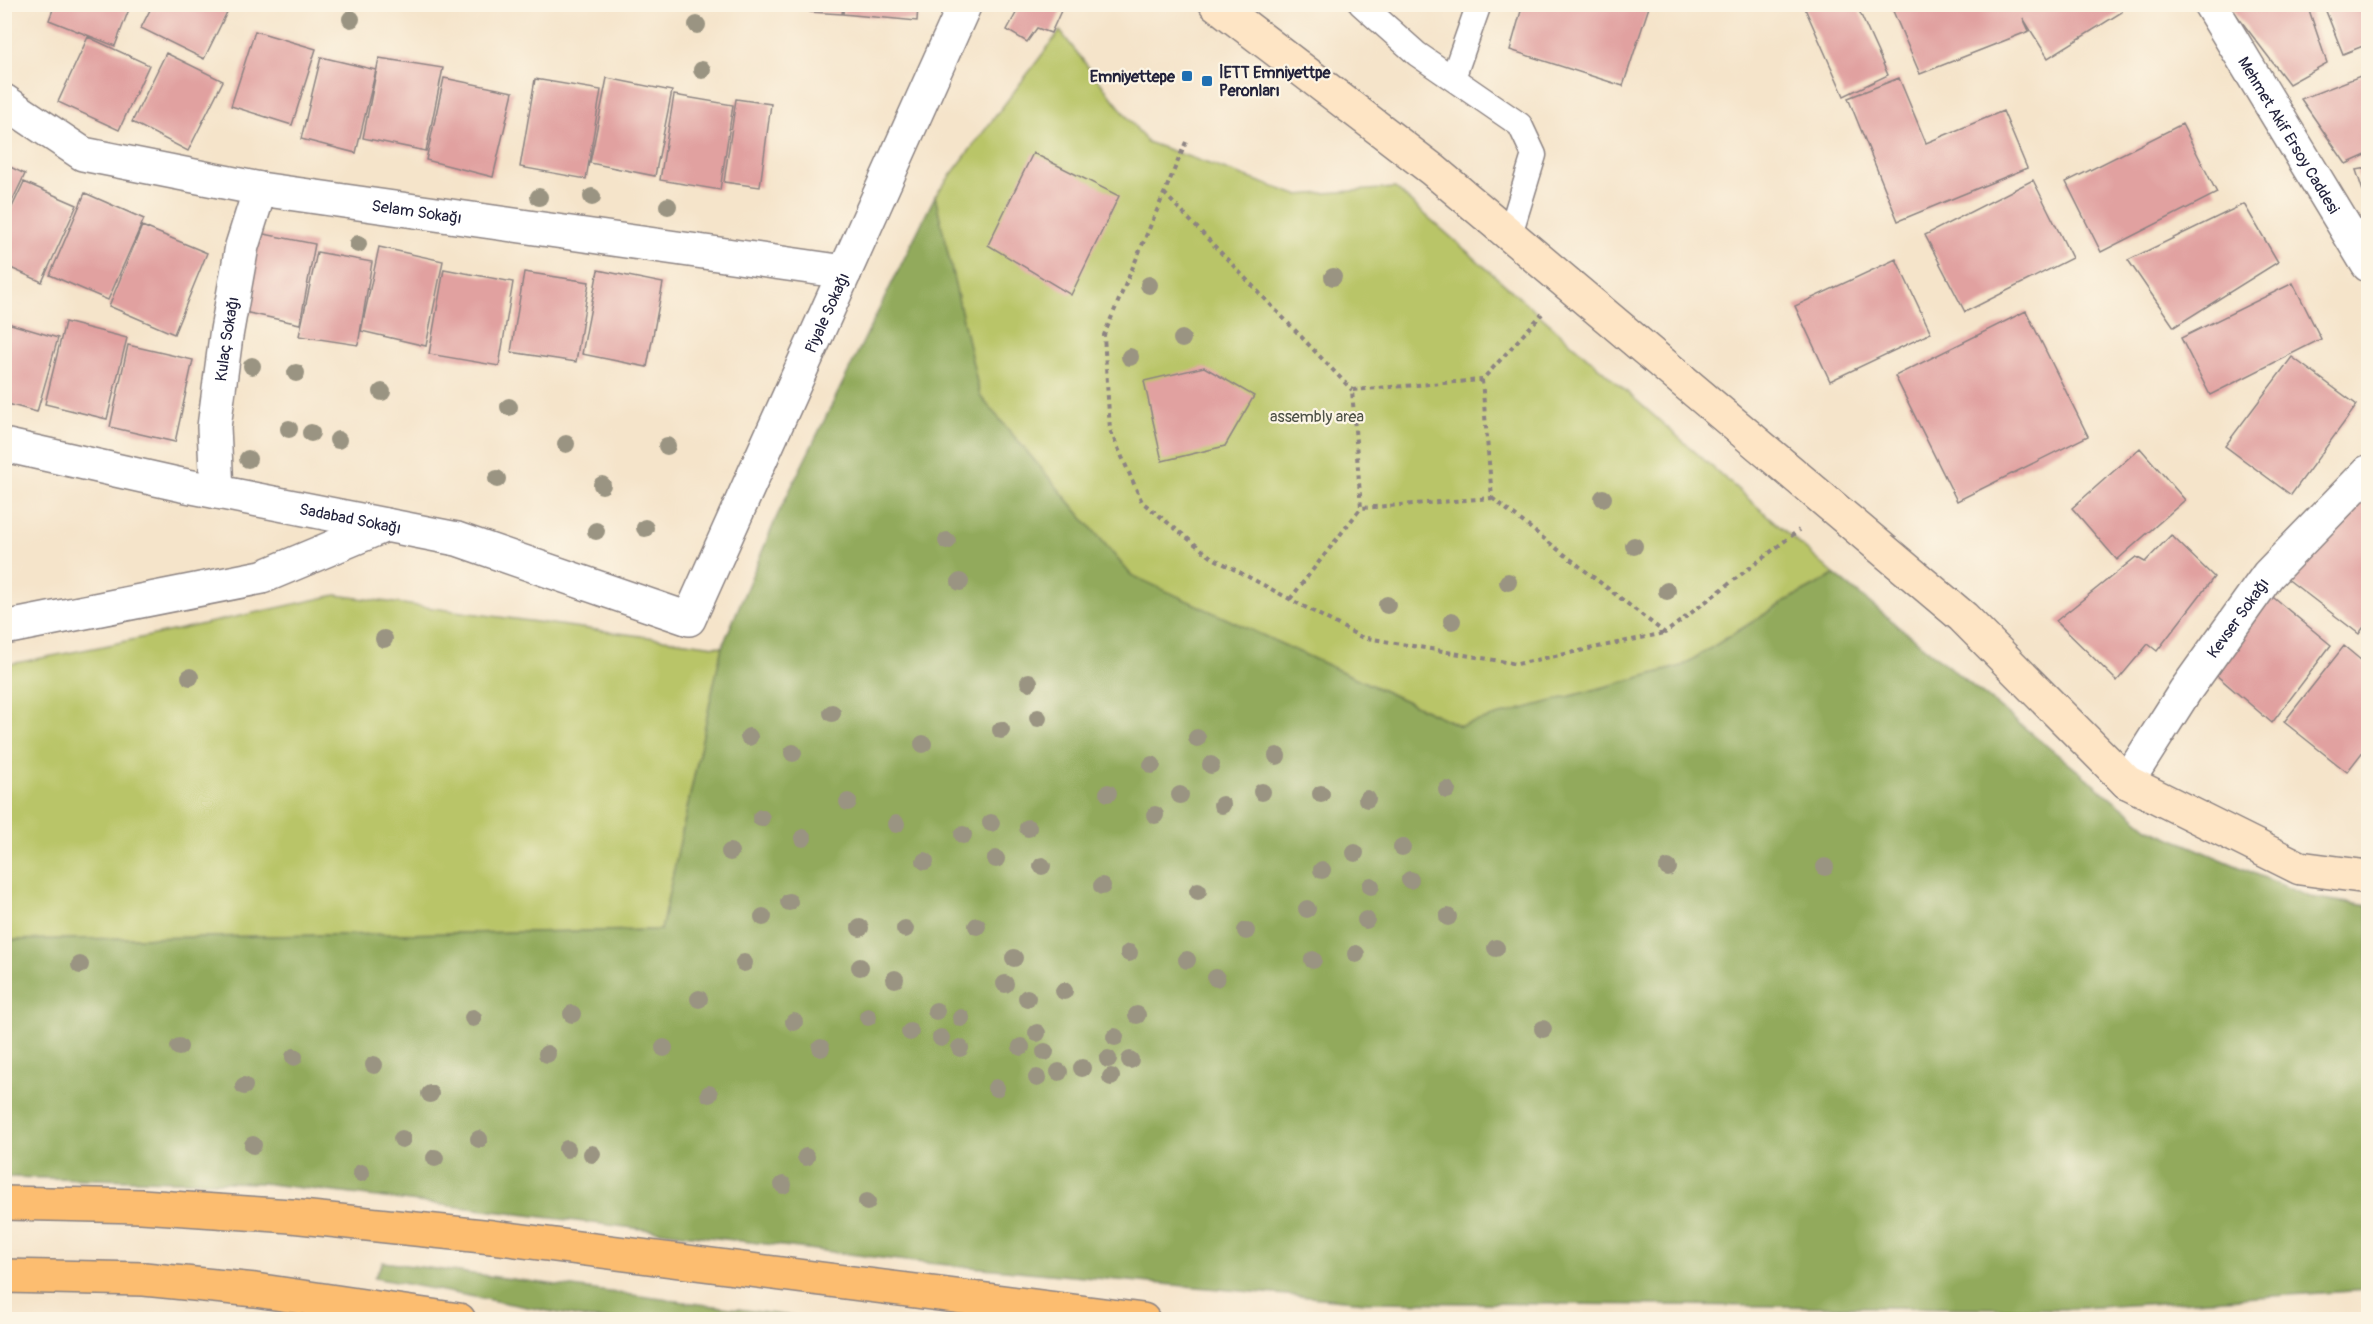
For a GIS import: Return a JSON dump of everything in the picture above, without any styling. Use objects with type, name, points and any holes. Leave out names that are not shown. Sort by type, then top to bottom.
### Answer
[{"type":"highway","points":[[4,1203],[141,1206],[327,1220],[492,1237],[1143,1320]]},
{"type":"highway","points":[[4,1276],[144,1279],[267,1291],[459,1320]]},
{"type":"main road","points":[[1216,4],[1433,170],[1963,617],[2127,782],[2300,868],[2368,877]]},
{"type":"street","name":"Piyale Sokağı","points":[[689,620],[965,4]]},
{"type":"street","name":"Mehmet Akif Ersoy Caddesi","points":[[2210,4],[2368,265]]},
{"type":"street","name":"Selam Sokağı","points":[[4,101],[83,154],[260,189],[845,272]]},
{"type":"street","name":"Kulaç Sokağı","points":[[217,492],[214,427],[226,336],[242,246],[260,189]]},
{"type":"street","name":"Sadabad Sokağı","points":[[4,445],[217,492],[457,539],[689,620]]},
{"type":"street","name":"Kevser Sokağı","points":[[2127,782],[2184,691],[2254,593],[2368,472]]},
{"type":"street","points":[[4,628],[262,577],[386,525]]},
{"type":"lane","points":[[1361,4],[1416,54],[1520,124],[1534,155],[1510,234]]},
{"type":"lane","points":[[1453,78],[1479,4]]},
{"type":"path","points":[[1186,142],[1104,335],[1110,429],[1142,502],[1211,556],[1361,637],[1517,664],[1665,633],[1832,506]]},
{"type":"path","points":[[1164,193],[1352,390],[1361,508],[1290,599]]},
{"type":"path","points":[[1352,390],[1482,380],[1569,284]]},
{"type":"path","points":[[1482,380],[1492,498]]},
{"type":"path","points":[[1361,508],[1492,498],[1665,633]]},
{"type":"green space","name":"assembly area","points":[[1060,31],[1147,142],[1297,195],[1395,188],[1835,575],[1786,601],[1682,666],[1461,726],[1131,575],[980,396],[935,196]]},
{"type":"green space","points":[[935,196],[980,396],[1131,575],[1460,726],[1682,666],[1786,601],[1835,575],[2150,829],[2310,897],[2368,906],[2368,1290],[2066,1309],[1366,1302],[915,1262],[261,1183],[5,1177],[5,940],[661,930],[722,647],[777,516]]},
{"type":"green space","points":[[336,595],[722,647],[661,930],[5,940],[5,665],[104,646]]},
{"type":"green space","points":[[383,1262],[813,1319],[590,1319],[374,1278]]},
{"type":"building","points":[[55,4],[131,4],[115,46],[49,20]]},
{"type":"building","points":[[153,4],[231,4],[204,59],[141,28]]},
{"type":"building","points":[[811,4],[843,4],[842,14],[810,12]]},
{"type":"building","points":[[844,4],[918,4],[917,21],[843,14]]},
{"type":"building","points":[[1021,4],[1064,4],[1051,33],[1037,28],[1027,42],[1007,30]]},
{"type":"building","points":[[1523,4],[1650,4],[1623,86],[1510,50]]},
{"type":"building","points":[[1803,4],[1856,4],[1888,75],[1844,96]]},
{"type":"building","points":[[1890,4],[2118,4],[2122,12],[2048,58],[2023,18],[2029,31],[1920,74]]},
{"type":"building","points":[[2242,4],[2307,4],[2327,63],[2289,84],[2232,9]]},
{"type":"building","points":[[2328,4],[2368,4],[2368,44],[2343,54],[2324,6]]},
{"type":"building","points":[[255,31],[316,49],[292,125],[231,106]]},
{"type":"building","points":[[88,37],[149,65],[119,130],[58,102]]},
{"type":"building","points":[[166,53],[223,81],[188,151],[132,122]]},
{"type":"building","points":[[321,57],[376,70],[356,153],[301,139]]},
{"type":"building","points":[[379,58],[443,68],[426,151],[363,138]]},
{"type":"building","points":[[2368,73],[2368,154],[2346,164],[2301,99]]},
{"type":"building","points":[[444,78],[513,92],[493,177],[426,160]]},
{"type":"building","points":[[607,78],[672,91],[655,176],[590,163]]},
{"type":"building","points":[[1899,78],[1926,143],[2003,111],[2027,168],[1898,221],[1848,98]]},
{"type":"building","points":[[535,79],[601,90],[586,179],[520,167]]},
{"type":"building","points":[[674,95],[733,105],[720,190],[660,180]]},
{"type":"building","points":[[736,99],[771,104],[760,187],[724,182]]},
{"type":"building","points":[[2182,124],[2217,193],[2101,252],[2066,182]]},
{"type":"building","points":[[1033,153],[1119,196],[1071,295],[988,245]]},
{"type":"building","points":[[4,164],[25,174],[4,218]]},
{"type":"building","points":[[2368,168],[2368,206],[2356,170]]},
{"type":"building","points":[[2033,180],[2072,258],[1965,312],[1925,235]]},
{"type":"building","points":[[24,182],[77,205],[42,282],[4,265],[4,224]]},
{"type":"building","points":[[85,193],[144,219],[108,300],[50,275]]},
{"type":"building","points":[[2244,204],[2278,262],[2174,327],[2128,260]]},
{"type":"building","points":[[142,226],[207,253],[174,334],[109,306]]},
{"type":"building","points":[[254,232],[315,244],[300,324],[239,311]]},
{"type":"building","points":[[379,247],[443,261],[426,346],[361,331]]},
{"type":"building","points":[[317,252],[372,262],[358,345],[299,336]]},
{"type":"building","points":[[1896,259],[1931,333],[1830,381],[1795,306]]},
{"type":"building","points":[[444,269],[513,282],[499,366],[429,354]]},
{"type":"building","points":[[598,270],[663,283],[647,367],[582,354]]},
{"type":"building","points":[[524,272],[589,282],[576,362],[511,352]]},
{"type":"building","points":[[2293,283],[2321,339],[2210,395],[2181,338]]},
{"type":"building","points":[[2026,311],[2088,436],[1957,501],[1895,376]]},
{"type":"building","points":[[4,322],[58,338],[37,412],[4,403]]},
{"type":"building","points":[[65,322],[127,338],[107,419],[45,404]]},
{"type":"building","points":[[128,345],[193,360],[175,442],[110,427]]},
{"type":"building","points":[[2292,357],[2357,405],[2291,495],[2225,446]]},
{"type":"building","points":[[1204,367],[1254,396],[1225,446],[1162,461],[1144,381]]},
{"type":"building","points":[[2140,448],[2185,500],[2117,560],[2072,508]]},
{"type":"building","points":[[2368,488],[2368,621],[2359,634],[2286,578]]},
{"type":"building","points":[[2171,535],[2214,577],[2157,651],[2148,644],[2117,681],[2056,621],[2136,557],[2145,562]]},
{"type":"building","points":[[2269,594],[2331,645],[2272,723],[2215,674]]},
{"type":"building","points":[[2344,646],[2368,666],[2368,745],[2347,772],[2284,722]]},
{"type":"place","name":"Emniyettepe","points":[[1187,76]]},
{"type":"place","name":"İETT Emniyettpe Peronları","points":[[1207,81]]}]
